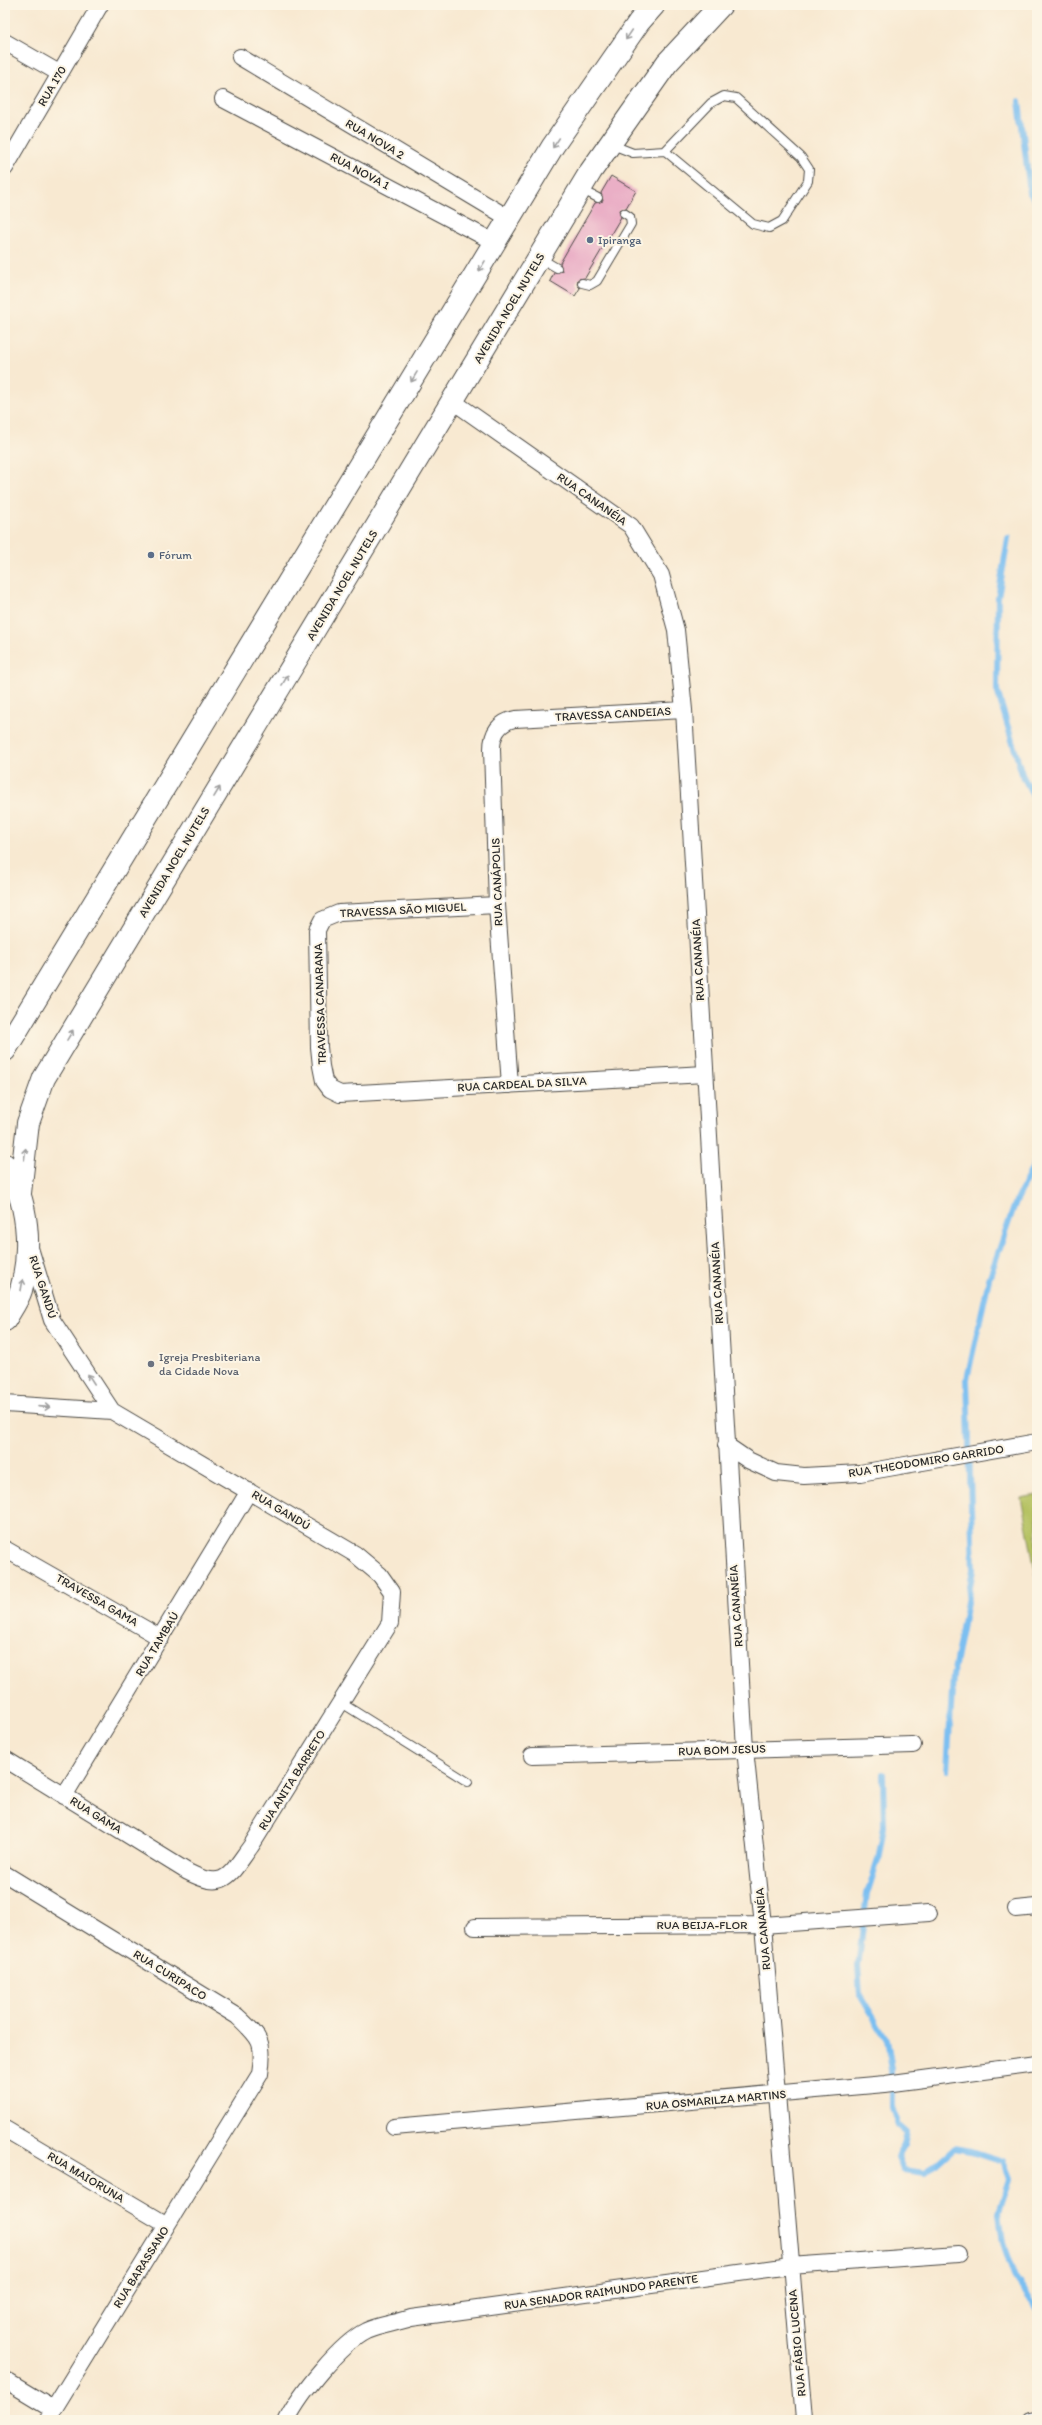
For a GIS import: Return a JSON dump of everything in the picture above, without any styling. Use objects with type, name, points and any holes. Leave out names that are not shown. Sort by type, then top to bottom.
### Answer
[{"type":"main road","points":[[5,1050],[496,243],[553,146],[639,22],[654,5]]},
{"type":"main road","name":"AVENIDA NOEL NUTELS","points":[[20,1193],[28,1123],[44,1078],[454,402],[548,263],[589,193],[610,144],[667,63],[721,5]]},
{"type":"main road","points":[[5,1165],[20,1193],[28,1242],[21,1291],[5,1320]]},
{"type":"street","name":"RUA 170","points":[[5,168],[100,5]]},
{"type":"street","points":[[5,42],[59,73]]},
{"type":"street","name":"RUA NOVA 2","points":[[240,57],[510,219]]},
{"type":"street","name":"RUA NOVA 1","points":[[224,99],[496,243]]},
{"type":"street","name":"RUA CANANÉIA","points":[[454,402],[631,526],[661,575],[676,630],[684,710],[745,1749],[764,1925],[790,2266]]},
{"type":"street","name":"TRAVESSA CANDEIAS","points":[[542,717],[684,710]]},
{"type":"street","name":"RUA CANÁPOLIS","points":[[510,1085],[497,905],[492,740],[499,726],[506,721],[542,717]]},
{"type":"street","name":"TRAVESSA SÃO MIGUEL","points":[[317,930],[322,920],[330,915],[339,913],[497,905]]},
{"type":"street","name":"TRAVESSA CANARANA","points":[[317,930],[319,1047],[324,1080],[330,1089],[340,1094]]},
{"type":"street","name":"RUA CARDEAL DA SILVA","points":[[340,1094],[705,1074]]},
{"type":"street","name":"RUA GANDÚ","points":[[28,1242],[52,1320],[112,1412]]},
{"type":"street","name":"RUA GANDÚ","points":[[5,1404],[112,1412],[355,1554],[380,1575],[392,1592],[390,1623],[376,1645]]},
{"type":"street","name":"RUA THEODOMIRO GARRIDO","points":[[726,1445],[748,1460],[776,1473],[804,1476],[860,1473],[1037,1442]]},
{"type":"street","name":"RUA TAMBAÚ","points":[[64,1796],[249,1491]]},
{"type":"street","name":"TRAVESSA GAMA","points":[[5,1549],[33,1563],[161,1638]]},
{"type":"street","name":"RUA ANITA BARRETO","points":[[188,1872],[207,1881],[221,1880],[234,1870],[270,1816],[376,1645]]},
{"type":"street","name":"RUA BOM JESUS","points":[[532,1756],[913,1745]]},
{"type":"street","name":"RUA GAMA","points":[[5,1759],[188,1872]]},
{"type":"street","name":"RUA CURIPACO","points":[[5,1874],[237,2016],[256,2034],[264,2052],[260,2074],[236,2114]]},
{"type":"street","points":[[1016,1909],[1037,1907]]},
{"type":"street","name":"RUA BEIJA-FLOR","points":[[474,1927],[764,1925],[929,1913]]},
{"type":"street","name":"RUA OSMARILZA MARTINS","points":[[394,2126],[885,2084],[1037,2064]]},
{"type":"street","name":"RUA BARASSANO","points":[[50,2414],[236,2114]]},
{"type":"street","name":"RUA MAIORUNA","points":[[5,2129],[167,2225]]},
{"type":"street","name":"RUA SENADOR RAIMUNDO PARENTE","points":[[287,2420],[293,2408],[329,2362],[366,2332],[411,2318],[790,2266],[958,2254]]},
{"type":"street","name":"RUA FÁBIO LUCENA","points":[[790,2266],[804,2420]]},
{"type":"street","points":[[5,2380],[50,2414]]},
{"type":"street","points":[[1032,2420],[1037,2420]]},
{"type":"lane","points":[[610,144],[633,153],[664,151],[711,103],[724,96],[736,98],[801,157],[809,169],[808,181],[782,221],[768,228],[753,224],[664,151]]},
{"type":"lane","points":[[582,283],[590,285],[598,281],[631,224],[630,218],[624,213]]},
{"type":"lane","points":[[340,1702],[468,1782]]},
{"type":"green space","points":[[1037,1495],[1037,1580],[1021,1498]]},
{"type":"building","name":"Ipiranga","points":[[611,176],[636,191],[626,208],[619,210],[621,217],[585,278],[578,279],[577,284],[580,288],[575,296],[550,281],[554,273],[562,271],[560,263],[595,203],[603,201],[601,193]]},
{"type":"waterway","points":[[1019,101],[1030,193],[1037,203]]},
{"type":"waterway","points":[[1008,538],[998,598],[997,690],[1022,774],[1037,804]]},
{"type":"waterway","points":[[947,1770],[953,1676],[973,1570],[967,1379],[989,1279],[1015,1204],[1037,1158]]},
{"type":"waterway","points":[[883,1774],[884,1826],[878,1860],[867,1894],[858,1967],[860,1995],[887,2040],[892,2069],[892,2107],[898,2125],[907,2133],[904,2145],[897,2157],[902,2170],[926,2173],[954,2148],[972,2151],[1003,2161],[1010,2179],[999,2212],[1003,2243],[1015,2278],[1037,2309]]},
{"type":"place","name":"Ipiranga","points":[[590,240]]},
{"type":"place","name":"Fórum","points":[[151,555]]},
{"type":"place","name":"Igreja Presbiteriana da Cidade Nova","points":[[151,1364]]}]
